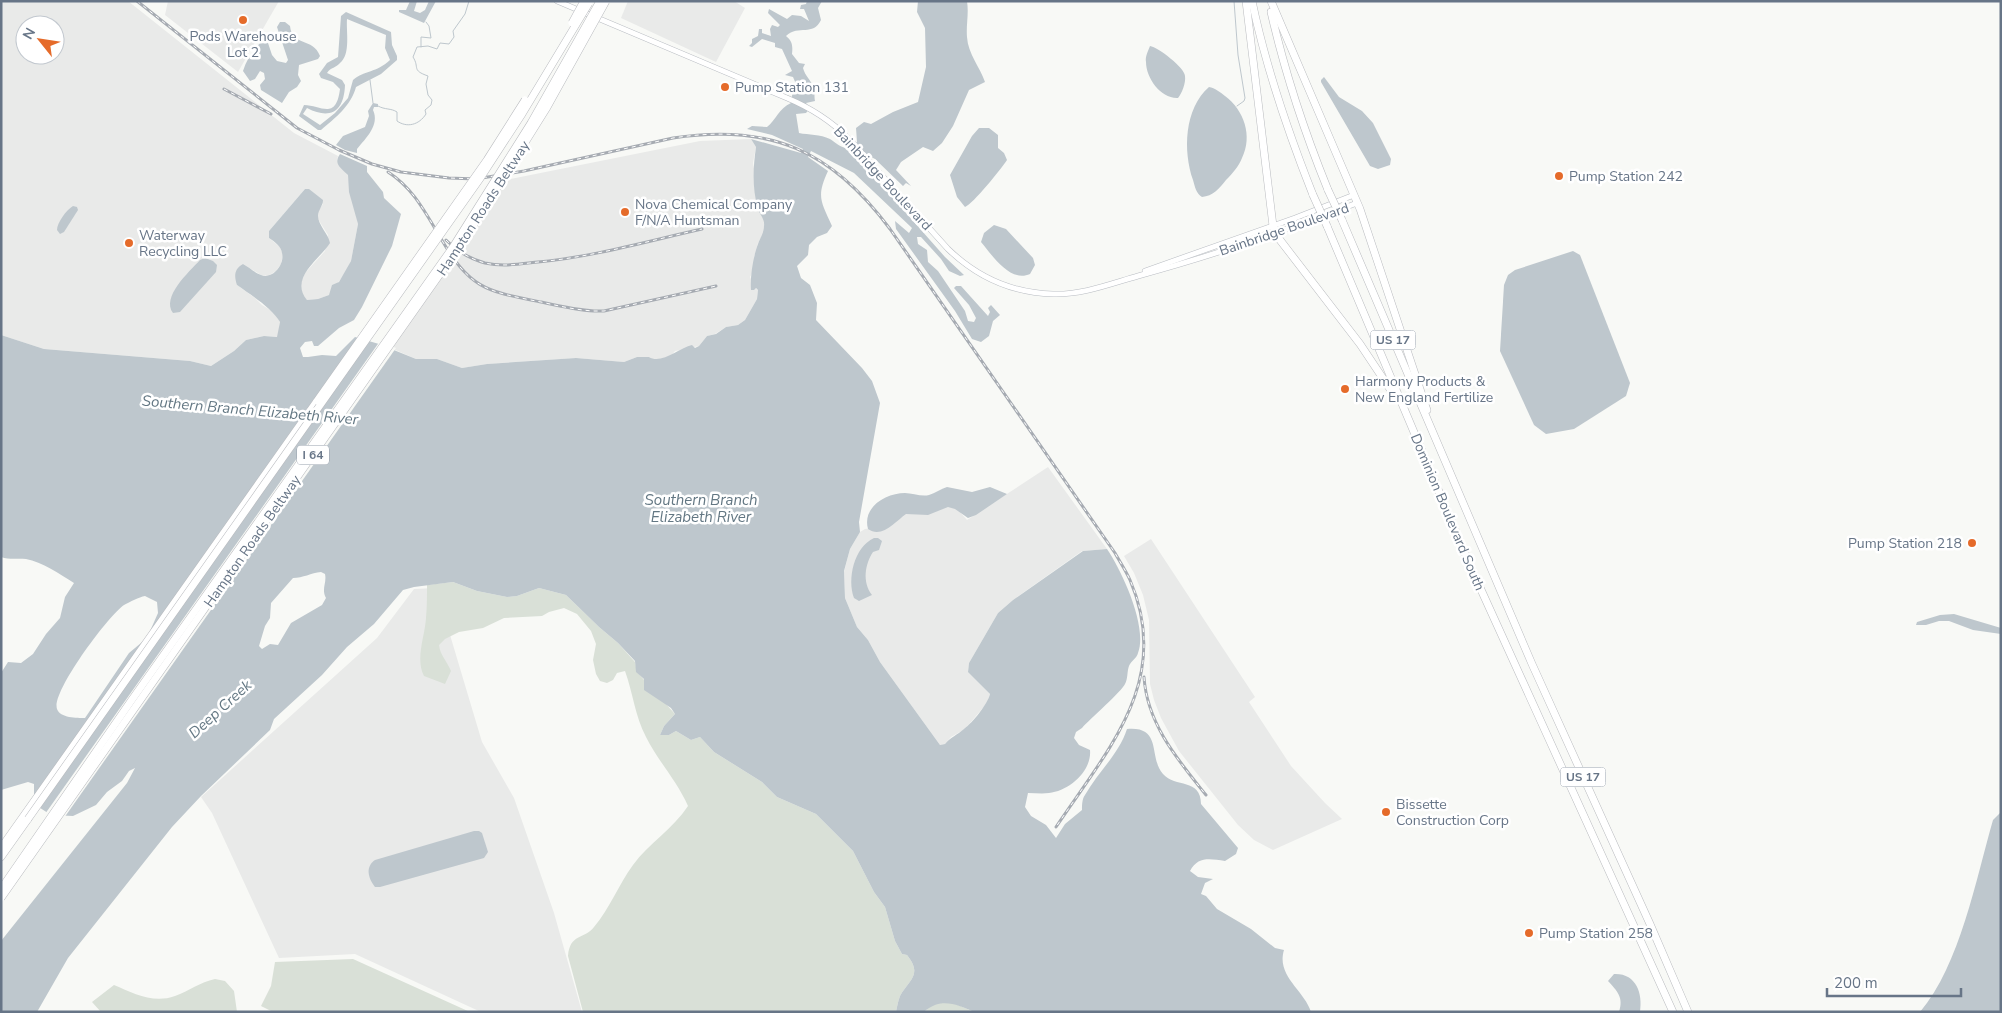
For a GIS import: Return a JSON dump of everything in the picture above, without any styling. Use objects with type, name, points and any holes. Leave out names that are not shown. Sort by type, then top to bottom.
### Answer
[{"type":"highway","points":[[1,889],[131,700],[453,247],[531,122],[600,1]]},
{"type":"highway","name":"Hampton Roads Beltway","points":[[1,898],[466,237],[546,109],[606,1]]},
{"type":"highway","points":[[1246,1],[1273,226],[1277,234],[1360,344],[1404,410]]},
{"type":"highway","name":"Dominion Boulevard South","points":[[1252,1],[1276,93],[1313,195],[1473,572],[1673,1012]]},
{"type":"highway","points":[[1270,1],[1354,195],[1444,460]]},
{"type":"highway","name":"Dominion Boulevard South","points":[[1270,1],[1280,52],[1328,190],[1550,705],[1688,1012]]},
{"type":"highway","name":"Hampton Roads Beltway","points":[[1,848],[26,817],[487,160],[588,2]]},
{"type":"highway","points":[[1,856],[26,817]]},
{"type":"main road","name":"Bainbridge Boulevard","points":[[557,1],[815,111],[831,122],[854,145],[948,249],[988,279],[1019,290],[1052,294],[1088,290],[1277,234],[1357,203]]},
{"type":"main road","name":"Bainbridge Boulevard","points":[[1124,280],[1154,267],[1273,226],[1354,195]]},
{"type":"shaded area","points":[[1,1],[128,1],[294,133],[338,156],[337,160],[348,175],[358,224],[351,261],[346,272],[329,295],[307,300],[302,294],[300,285],[305,273],[325,251],[328,235],[318,219],[318,211],[323,204],[305,189],[269,231],[269,238],[280,247],[283,255],[281,264],[276,271],[268,276],[261,275],[243,264],[237,285],[274,312],[280,322],[278,337],[264,336],[246,340],[234,351],[211,366],[190,361],[44,349],[1,335]]},
{"type":"shaded area","points":[[168,1],[279,1],[238,72],[165,15]]},
{"type":"shaded area","points":[[628,1],[734,1],[745,8],[716,62],[621,18]]},
{"type":"shaded area","points":[[751,139],[756,147],[753,163],[765,223],[764,232],[754,257],[754,270],[750,277],[755,288],[758,290],[757,299],[745,320],[738,325],[726,327],[715,334],[707,336],[699,346],[675,351],[671,356],[658,360],[649,357],[637,357],[624,362],[576,358],[487,364],[462,368],[437,359],[416,359],[384,345],[500,181],[700,141]]},
{"type":"shaded area","points":[[1048,467],[1107,549],[1082,551],[1013,600],[998,613],[969,663],[968,671],[990,694],[987,703],[965,729],[951,737],[945,744],[940,745],[880,662],[868,640],[857,627],[845,598],[844,572],[850,549],[860,532],[865,529],[889,526],[906,511],[953,504],[967,520]]},
{"type":"shaded area","points":[[1151,539],[1255,697],[1249,702],[1291,766],[1342,819],[1273,850],[1254,840],[1238,825],[1179,751],[1161,718],[1154,700],[1150,684],[1149,620],[1143,595],[1134,573],[1124,556]]},
{"type":"shaded area","points":[[453,582],[477,591],[507,597],[517,596],[539,588],[566,595],[618,643],[635,662],[637,672],[675,714],[664,726],[660,735],[669,735],[676,731],[691,740],[700,737],[714,752],[762,782],[777,797],[816,814],[853,851],[874,892],[885,907],[895,941],[902,954],[907,955],[912,962],[914,968],[913,977],[900,996],[896,1012],[583,1012],[568,956],[569,949],[574,940],[594,927],[639,857],[675,822],[688,806],[642,729],[625,671],[617,673],[613,680],[607,683],[600,681],[596,674],[593,660],[596,644],[591,631],[577,614],[564,608],[542,616],[504,618],[483,628],[459,632],[445,639],[439,645],[451,671],[445,684],[424,676],[421,669],[420,655],[426,618],[427,585]]},
{"type":"shaded area","points":[[436,588],[482,742],[514,798],[554,913],[582,1012],[481,1012],[355,954],[279,958],[212,813],[201,797],[377,638],[414,589]]},
{"type":"shaded area","points":[[353,959],[470,1012],[273,1012],[261,1006],[271,986],[275,962]]},
{"type":"shaded area","points":[[215,979],[225,981],[234,991],[237,1012],[101,1012],[92,1002],[114,985],[143,996],[159,999],[175,996],[204,982]]},
{"type":"shaded area","points":[[954,1003],[974,1012],[924,1012],[932,1005]]},
{"type":"water","points":[[410,1],[417,1],[414,11],[420,13],[425,10],[429,1],[436,1],[424,23],[399,12],[399,10],[406,10]]},
{"type":"water","name":"Southern Branch Elizabeth River","points":[[807,1],[822,1],[818,8],[821,20],[818,25],[814,28],[796,31],[786,36],[792,44],[792,54],[799,63],[805,64],[804,71],[814,90],[815,101],[806,103],[810,108],[806,113],[796,114],[799,133],[822,136],[847,148],[857,142],[856,128],[864,122],[871,124],[893,112],[918,102],[926,67],[925,28],[917,12],[918,1],[967,1],[968,43],[985,82],[969,90],[953,126],[942,143],[933,151],[923,147],[901,162],[896,170],[911,186],[906,183],[903,186],[875,159],[868,155],[863,160],[868,170],[945,257],[964,275],[960,276],[949,271],[921,237],[917,237],[918,244],[927,250],[928,262],[938,271],[965,311],[968,321],[974,322],[976,318],[969,305],[954,288],[956,286],[961,286],[988,316],[990,312],[988,308],[991,305],[1000,315],[993,321],[989,336],[981,342],[972,339],[955,311],[896,229],[895,221],[909,233],[912,228],[854,173],[811,151],[808,157],[828,171],[822,187],[821,199],[832,226],[827,233],[817,237],[809,245],[808,255],[797,266],[801,278],[810,285],[817,303],[816,320],[862,368],[872,381],[880,403],[859,522],[860,532],[850,549],[844,571],[845,598],[857,627],[868,640],[880,662],[940,745],[945,744],[971,722],[983,708],[990,694],[968,672],[969,663],[998,613],[1013,600],[1083,551],[1107,549],[1120,571],[1137,614],[1140,642],[1138,653],[1129,666],[1127,680],[1123,688],[1076,732],[1074,738],[1079,745],[1090,750],[1090,758],[1078,779],[1057,791],[1028,793],[1025,807],[1031,816],[1046,825],[1056,838],[1065,824],[1082,810],[1084,797],[1114,755],[1127,729],[1138,729],[1146,732],[1153,744],[1156,759],[1163,774],[1174,781],[1186,784],[1197,790],[1201,804],[1238,848],[1236,854],[1225,861],[1205,860],[1193,866],[1190,871],[1198,877],[1213,879],[1205,883],[1201,894],[1206,896],[1217,909],[1251,929],[1275,948],[1284,950],[1284,968],[1287,975],[1308,1004],[1311,1012],[974,1012],[949,1003],[942,1003],[930,1007],[924,1012],[896,1012],[900,996],[913,977],[914,968],[912,962],[907,955],[902,954],[895,941],[885,907],[874,892],[853,851],[816,814],[777,797],[762,782],[714,752],[700,737],[691,740],[676,731],[669,735],[660,735],[664,726],[675,714],[671,708],[644,690],[644,679],[636,672],[635,661],[566,595],[539,588],[517,596],[507,597],[477,591],[453,582],[403,590],[374,624],[347,647],[322,675],[274,719],[270,730],[201,796],[172,827],[68,958],[37,1012],[1,1012],[1,941],[127,783],[135,768],[129,771],[122,781],[107,792],[96,805],[73,816],[51,815],[34,804],[34,784],[28,782],[1,790],[1,673],[8,662],[21,663],[33,654],[46,634],[60,618],[65,597],[74,583],[38,563],[26,559],[1,557],[1,335],[44,349],[190,361],[211,366],[234,351],[246,340],[264,336],[277,337],[280,322],[267,307],[237,285],[236,270],[243,264],[265,276],[277,270],[282,262],[282,253],[279,246],[269,238],[269,231],[305,189],[309,189],[323,200],[318,219],[330,243],[303,277],[301,284],[302,292],[307,300],[329,295],[332,285],[339,282],[351,261],[358,224],[349,192],[348,175],[337,161],[340,154],[367,166],[367,172],[383,192],[384,198],[401,214],[392,246],[354,320],[339,328],[318,346],[314,346],[312,341],[305,342],[300,348],[303,357],[336,356],[355,337],[379,344],[416,359],[437,359],[462,368],[487,364],[576,358],[624,362],[637,357],[659,359],[692,345],[695,348],[707,336],[716,334],[726,327],[738,325],[745,320],[757,299],[758,290],[756,288],[751,290],[751,273],[764,224],[758,209],[755,193],[756,147],[751,139],[801,153],[803,149],[772,135],[747,129],[752,126],[767,127],[783,108],[791,103],[793,89],[796,84],[793,77],[785,75],[792,71],[782,49],[775,47],[775,43],[762,39],[752,47],[749,46],[752,43],[752,39],[758,36],[759,29],[762,29],[762,33],[771,36],[770,29],[772,25],[778,27],[780,25],[768,13],[769,9],[787,19],[792,15],[801,16],[809,21],[804,9],[800,9],[801,5],[806,4]],"holes":[[[321,572],[325,574],[324,592],[326,598],[322,605],[291,623],[278,645],[270,644],[262,649],[259,646],[265,626],[270,618],[271,603],[293,578]],[[145,596],[157,602],[158,613],[147,638],[129,653],[85,718],[69,717],[59,712],[57,709],[58,700],[63,687],[83,654],[106,623],[124,605]]]},
{"type":"water","points":[[346,12],[391,32],[392,45],[397,60],[381,74],[356,87],[354,94],[342,111],[321,130],[318,130],[299,116],[304,105],[327,109],[335,105],[338,99],[340,89],[333,82],[321,78],[319,74],[327,63],[338,57],[341,16]],"holes":[[[347,19],[386,35],[385,48],[390,60],[353,80],[348,98],[335,113],[320,125],[303,114],[307,108],[315,112],[329,113],[339,107],[342,102],[345,85],[342,80],[327,73],[338,65],[346,54]]]},
{"type":"water","points":[[280,22],[285,22],[290,26],[295,37],[313,46],[320,56],[318,59],[299,65],[298,75],[301,81],[297,87],[289,92],[282,103],[261,90],[260,85],[265,79],[264,73],[260,71],[255,79],[250,81],[243,71],[251,54],[264,39],[267,40],[272,55],[277,61],[286,63],[288,60],[277,27]]},
{"type":"water","points":[[1150,46],[1170,58],[1184,72],[1184,85],[1178,98],[1166,95],[1152,81],[1146,60]]},
{"type":"water","points":[[1324,77],[1339,97],[1362,111],[1373,123],[1391,159],[1390,165],[1378,169],[1370,166],[1321,82]]},
{"type":"water","points":[[1209,87],[1221,93],[1237,108],[1245,124],[1247,141],[1242,158],[1235,170],[1216,192],[1202,197],[1196,190],[1190,169],[1187,144],[1190,118],[1201,96]]},
{"type":"water","points":[[373,103],[378,104],[378,107],[374,107],[373,110],[375,121],[368,136],[357,149],[357,153],[336,145],[343,136],[365,127],[369,116],[368,111]]},
{"type":"water","points":[[979,128],[989,128],[998,135],[998,148],[1004,153],[1007,160],[980,193],[965,207],[957,197],[950,175],[972,136]]},
{"type":"water","points":[[73,206],[77,207],[78,210],[64,232],[60,234],[57,230],[59,224]]},
{"type":"water","points":[[994,225],[1006,229],[1033,258],[1035,265],[1030,274],[1023,276],[1015,275],[1002,266],[981,242],[984,233]]},
{"type":"water","points":[[1573,251],[1580,255],[1630,383],[1626,396],[1574,429],[1546,434],[1534,425],[1500,351],[1504,285],[1508,275],[1515,270]]},
{"type":"water","points":[[205,258],[217,265],[216,272],[180,312],[173,313],[170,307],[173,292],[189,271],[200,260]]},
{"type":"water","points":[[947,487],[972,492],[990,487],[1007,494],[976,515],[968,518],[955,509],[948,507],[928,515],[906,514],[888,528],[878,532],[868,529],[867,521],[872,508],[883,499],[905,493],[929,495]]},
{"type":"water","points":[[874,538],[882,541],[879,550],[873,552],[867,567],[866,579],[872,595],[859,601],[854,598],[852,590],[851,582],[854,564],[861,548]]},
{"type":"water","points":[[1954,614],[2001,628],[2001,634],[1973,630],[1949,621],[1916,625],[1917,622],[1940,615]]},
{"type":"water","points":[[2001,812],[2001,1012],[1920,1012],[1934,993],[1956,946],[1973,894],[1993,820]]},
{"type":"water","points":[[474,831],[482,833],[488,852],[484,858],[380,887],[375,887],[371,880],[369,869],[375,860]]},
{"type":"water","points":[[1614,974],[1628,977],[1633,981],[1639,991],[1640,1012],[1619,1012],[1620,998],[1617,991],[1608,981]]},
{"type":"pier","points":[[380,341],[396,348],[64,818],[50,817],[45,814]]},
{"type":"waterway","points":[[378,106],[397,112],[397,121],[401,123],[409,125],[423,118],[426,114],[425,110],[431,105],[432,100],[428,95],[426,84],[428,76],[419,72],[413,57],[417,47],[428,46],[437,49],[440,43],[449,44],[454,37],[453,31],[465,14],[469,1]]},
{"type":"waterway","points":[[1234,1],[1238,55],[1245,98],[1237,106]]},
{"type":"waterway","points":[[421,47],[421,37],[431,38],[429,26],[426,22]]},
{"type":"waterway","points":[[370,80],[373,103]]},
{"type":"railway","points":[[137,1],[297,128],[339,150],[372,164],[401,172],[449,178],[476,179],[524,171],[673,138],[708,134],[740,135],[769,140],[796,149],[822,162],[845,180],[868,202],[890,229],[1115,553],[1130,580],[1141,616],[1144,650],[1139,682],[1129,712],[1114,741],[1056,827]]},
{"type":"railway","points":[[224,89],[271,114]]},
{"type":"railway","points":[[388,172],[405,185],[418,201],[451,254],[470,278],[481,285],[506,295],[568,308],[604,311],[716,286]]},
{"type":"railway","points":[[446,240],[464,254],[479,261],[498,265],[512,265],[559,260],[702,229]]},
{"type":"railway","points":[[1144,677],[1146,694],[1158,726],[1175,755],[1206,795]]},
{"type":"place","name":"Pods Warehouse Lot 2","points":[[243,20]]},
{"type":"place","name":"Pump Station 131","points":[[725,87]]},
{"type":"place","name":"Pump Station 242","points":[[1559,176]]},
{"type":"place","name":"Nova Chemical Company F/N/A Huntsman","points":[[625,212]]},
{"type":"place","name":"Waterway Recycling LLC","points":[[129,243]]},
{"type":"place","name":"Harmony Products & New England Fertilize","points":[[1345,389]]},
{"type":"place","name":"Pump Station 218","points":[[1972,543]]},
{"type":"place","name":"Bissette Construction Corp","points":[[1386,812]]},
{"type":"place","name":"Pump Station 258","points":[[1529,933]]},
{"type":"water label","name":"Deep Creek","points":[[220,709]]}]
